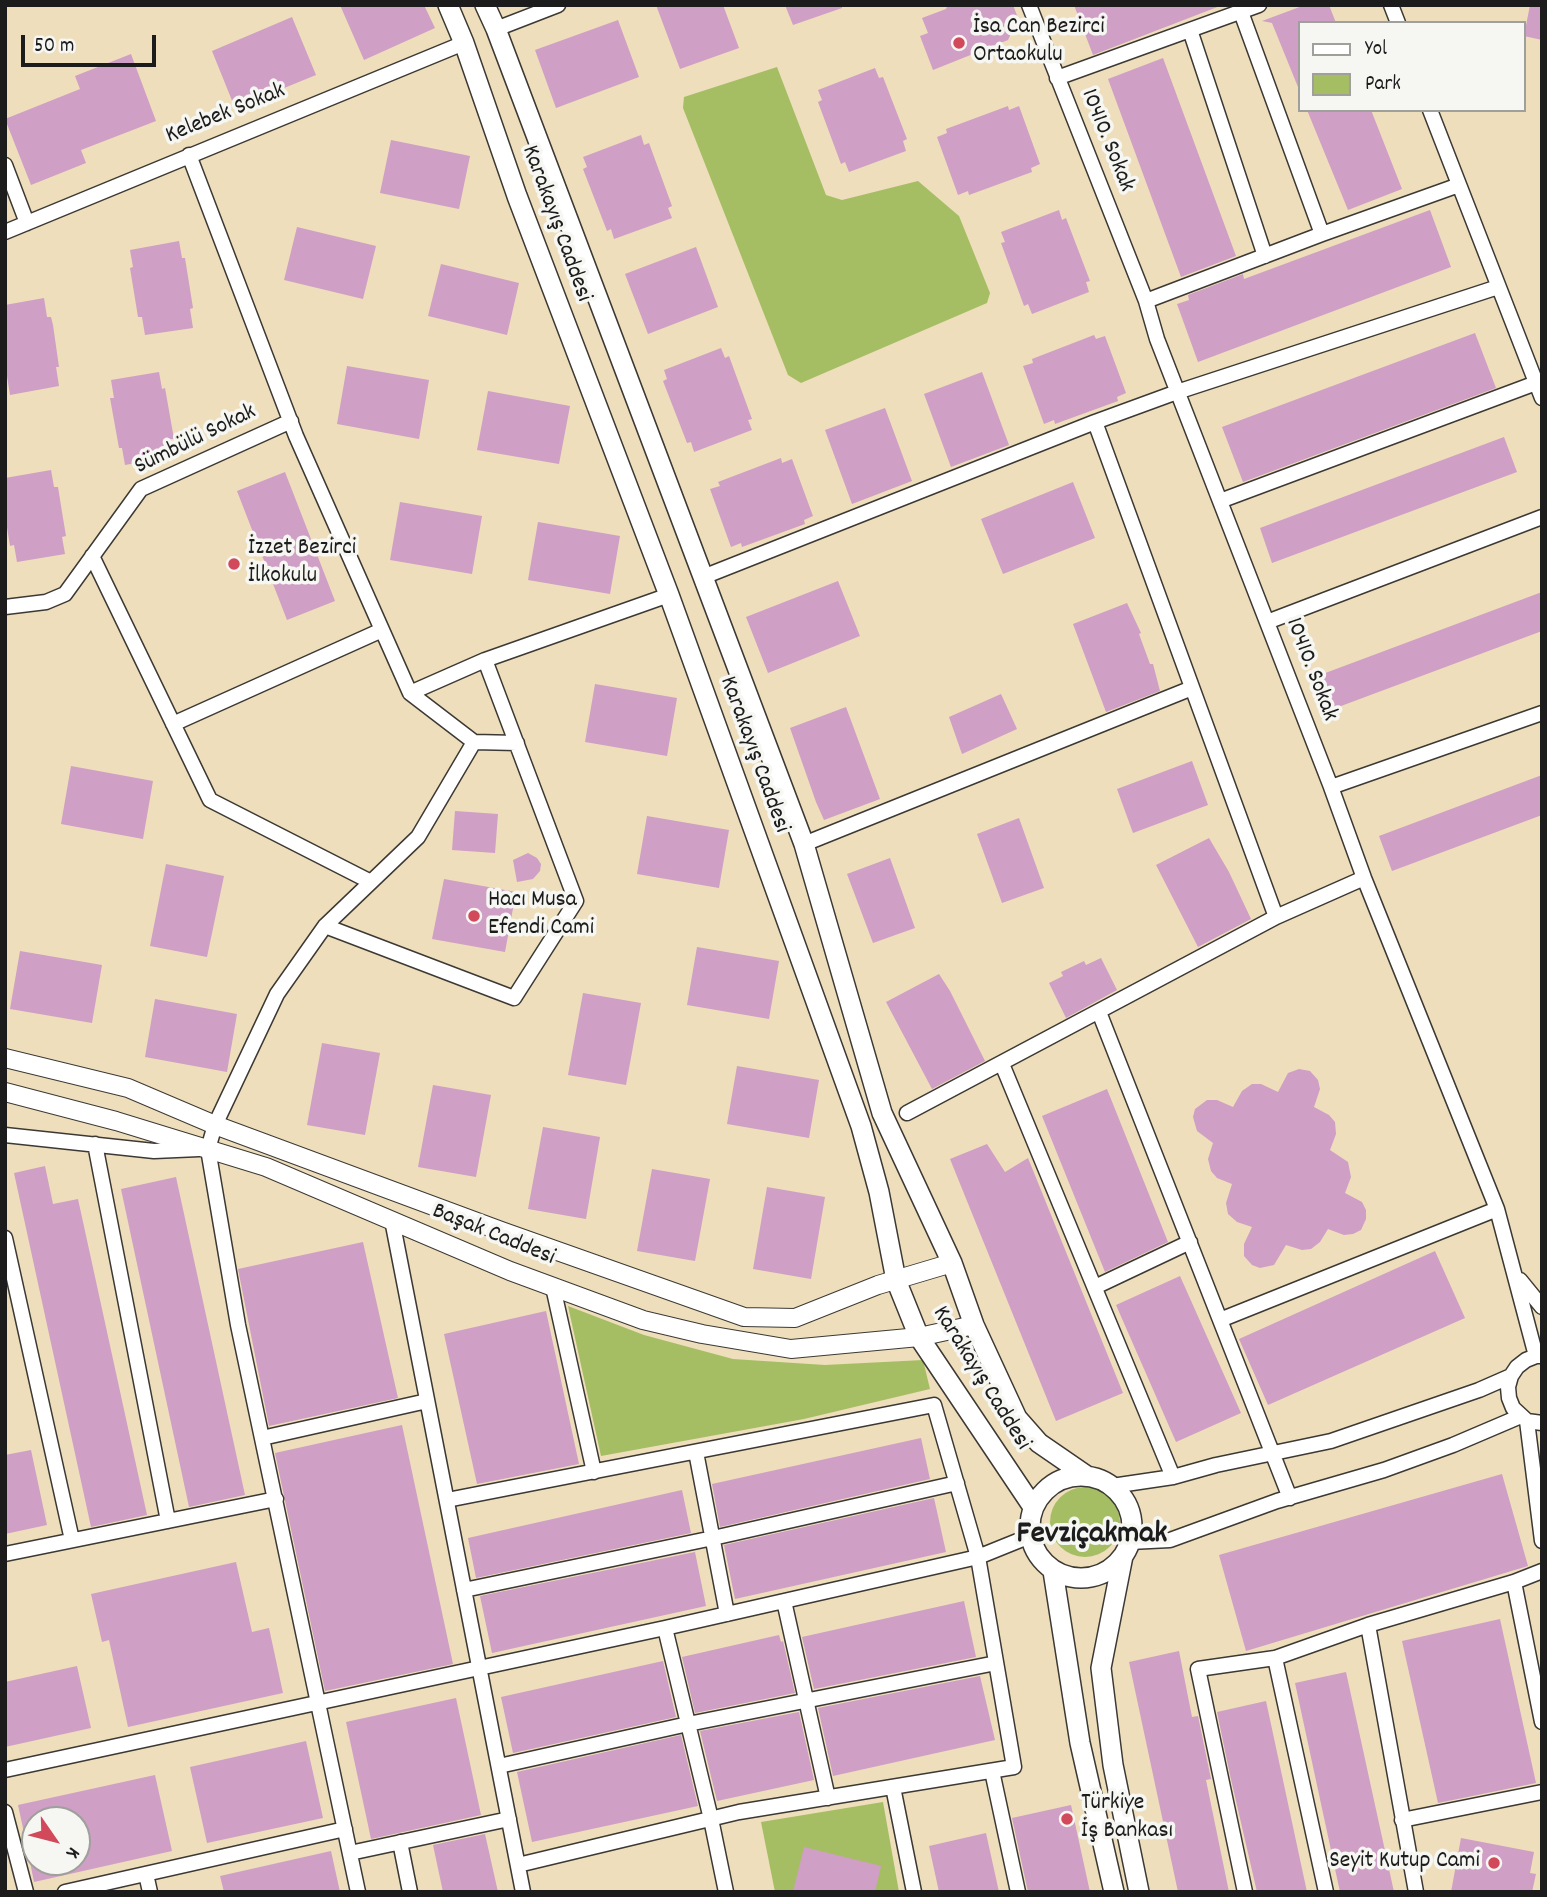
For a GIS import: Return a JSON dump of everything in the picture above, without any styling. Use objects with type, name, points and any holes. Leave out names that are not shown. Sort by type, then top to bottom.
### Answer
[{"type":"main road","name":"Karakayış Caddesi","points":[[448,5],[668,595],[861,1126],[879,1192],[896,1280],[919,1337],[1033,1507]]},
{"type":"main road","name":"Karakayış Caddesi","points":[[485,5],[804,844],[882,1113],[952,1263],[974,1325],[1017,1418],[1039,1443],[1087,1476]]},
{"type":"main road","points":[[1127,1549],[1112,1568],[1099,1575],[1068,1577],[1054,1571],[1042,1562],[1034,1550],[1030,1536],[1033,1507],[1042,1492],[1056,1482],[1072,1476],[1087,1476],[1112,1486],[1123,1497],[1130,1511],[1132,1526],[1127,1549],[1101,1668],[1113,1765],[1139,1892]]},
{"type":"main road","points":[[1054,1571],[1080,1742],[1114,1892]]},
{"type":"street","points":[[496,29],[558,5]]},
{"type":"street","name":"10410. Sokak","points":[[1029,5],[1146,302],[1177,392],[1364,878],[1497,1209],[1539,1356]]},
{"type":"street","points":[[1057,78],[1259,5]]},
{"type":"street","points":[[1241,12],[1322,234]]},
{"type":"street","points":[[1190,30],[1265,256]]},
{"type":"street","name":"Kelebek Sokak","points":[[5,232],[464,43]]},
{"type":"street","points":[[1431,112],[1542,398]]},
{"type":"street","points":[[189,155],[290,421],[410,693],[474,742],[517,743]]},
{"type":"street","points":[[5,165],[27,223]]},
{"type":"street","points":[[1146,302],[1459,185]]},
{"type":"street","points":[[703,577],[1177,392],[1498,287]]},
{"type":"street","points":[[1220,501],[1536,383]]},
{"type":"street","name":"Sümbülü Sokak","points":[[5,607],[46,602],[65,594],[141,489],[290,421]]},
{"type":"street","points":[[1096,422],[1276,917]]},
{"type":"street","points":[[1267,622],[1542,517]]},
{"type":"street","points":[[92,556],[210,800],[371,882]]},
{"type":"street","points":[[410,693],[485,660],[668,595]]},
{"type":"street","points":[[173,724],[382,630]]},
{"type":"street","points":[[324,926],[514,998],[576,901],[485,660]]},
{"type":"street","points":[[804,844],[1192,688]]},
{"type":"street","points":[[1331,787],[1542,713]]},
{"type":"street","points":[[358,1892],[320,1702],[238,1325],[208,1149],[215,1125],[276,994],[324,926],[418,837],[474,742]]},
{"type":"street","points":[[907,1113],[1276,917],[1364,878]]},
{"type":"street","points":[[1099,1012],[1290,1498]]},
{"type":"street","name":"Başak Caddesi","points":[[5,1058],[128,1088],[215,1125],[744,1317],[795,1318],[896,1280],[952,1263]]},
{"type":"street","points":[[1003,1064],[1173,1476]]},
{"type":"street","name":"Başak Caddesi","points":[[5,1092],[116,1121],[266,1167],[553,1287],[643,1320],[702,1334],[791,1349],[919,1337],[974,1325]]},
{"type":"street","points":[[5,1135],[153,1150],[208,1149]]},
{"type":"street","points":[[95,1144],[167,1521]]},
{"type":"street","points":[[1220,1320],[1497,1209]]},
{"type":"street","points":[[392,1220],[523,1892]]},
{"type":"street","points":[[5,1238],[72,1540]]},
{"type":"street","points":[[1095,1287],[1190,1242]]},
{"type":"street","points":[[1517,1276],[1542,1307]]},
{"type":"street","points":[[553,1287],[594,1472]]},
{"type":"street","points":[[1539,1356],[1517,1367],[1508,1387],[1513,1408],[1524,1419],[1542,1541]]},
{"type":"street","points":[[1112,1486],[1173,1476],[1331,1441],[1479,1390],[1511,1376]]},
{"type":"street","points":[[262,1437],[427,1401]]},
{"type":"street","points":[[447,1500],[934,1405],[978,1557],[1014,1767],[711,1819],[518,1865]]},
{"type":"street","points":[[1127,1549],[1170,1540],[1290,1498],[1384,1470],[1524,1419],[1542,1423]]},
{"type":"street","points":[[696,1452],[727,1614]]},
{"type":"street","points":[[464,1590],[957,1483]]},
{"type":"street","points":[[5,1554],[276,1499]]},
{"type":"street","points":[[5,1770],[665,1628],[978,1557],[1030,1536]]},
{"type":"street","points":[[1245,1892],[1198,1669],[1275,1658],[1367,1625],[1514,1582],[1542,1571]]},
{"type":"street","points":[[1514,1582],[1542,1722]]},
{"type":"street","points":[[784,1601],[828,1798]]},
{"type":"street","points":[[1367,1625],[1416,1892]]},
{"type":"street","points":[[665,1628],[726,1892]]},
{"type":"street","points":[[1526,1649],[1542,1646]]},
{"type":"street","points":[[1275,1658],[1326,1892]]},
{"type":"street","points":[[499,1766],[688,1724],[996,1663]]},
{"type":"street","points":[[992,1771],[1018,1892]]},
{"type":"street","points":[[893,1787],[915,1892]]},
{"type":"street","points":[[1402,1820],[1542,1792]]},
{"type":"street","points":[[5,1812],[26,1892]]},
{"type":"street","points":[[350,1853],[509,1819]]},
{"type":"street","points":[[65,1892],[345,1829]]},
{"type":"street","points":[[400,1842],[410,1892]]},
{"type":"street","points":[[146,1874],[150,1892]]},
{"type":"green space","points":[[777,67],[826,195],[842,200],[918,181],[959,216],[990,293],[987,303],[801,383],[788,375],[683,108],[684,97]]},
{"type":"green space","points":[[568,1306],[644,1335],[733,1359],[825,1365],[923,1360],[930,1389],[804,1419],[601,1456]]},
{"type":"green space","points":[[1085,1487],[1110,1497],[1120,1522],[1110,1547],[1085,1557],[1060,1547],[1050,1522],[1060,1497]]},
{"type":"green space","points":[[883,1802],[899,1892],[775,1892],[761,1822]]},
{"type":"building","points":[[340,5],[424,5],[435,28],[364,60]]},
{"type":"building","points":[[656,5],[723,5],[739,48],[680,69]]},
{"type":"building","points":[[785,5],[842,5],[842,8],[793,25]]},
{"type":"building","points":[[948,5],[1013,5],[1018,18],[1008,40],[933,70],[920,36],[928,33],[922,18],[946,9]]},
{"type":"building","points":[[1074,5],[1220,5],[1220,6],[1093,55]]},
{"type":"building","points":[[1305,5],[1329,5],[1335,21],[1298,21],[1298,87],[1272,23],[1262,21]]},
{"type":"building","points":[[1530,5],[1542,5],[1542,40],[1526,36]]},
{"type":"building","points":[[292,17],[316,75],[235,108],[212,51]]},
{"type":"building","points":[[618,20],[639,77],[556,108],[535,50]]},
{"type":"building","points":[[131,54],[156,121],[81,150],[86,163],[31,185],[5,119],[80,89],[75,76]]},
{"type":"building","points":[[1163,58],[1236,256],[1181,277],[1108,79]]},
{"type":"building","points":[[875,68],[879,78],[883,77],[907,139],[903,141],[906,151],[849,172],[845,162],[841,164],[818,102],[822,100],[818,90]]},
{"type":"building","points":[[1008,106],[1009,110],[1019,106],[1040,164],[1031,168],[1032,172],[969,195],[968,191],[958,195],[937,137],[947,133],[946,129]]},
{"type":"building","points":[[1308,112],[1372,112],[1402,189],[1348,210]]},
{"type":"building","points":[[641,135],[644,145],[649,143],[672,206],[668,208],[672,218],[614,239],[611,229],[607,231],[583,169],[587,167],[583,157]]},
{"type":"building","points":[[391,140],[470,156],[459,209],[380,193]]},
{"type":"building","points":[[1059,210],[1062,220],[1066,218],[1090,281],[1086,282],[1089,292],[1032,314],[1028,304],[1024,306],[1001,243],[1005,242],[1001,232]]},
{"type":"building","points":[[1430,210],[1451,267],[1198,362],[1177,304],[1189,300],[1188,295],[1243,274],[1244,279]]},
{"type":"building","points":[[297,227],[376,246],[363,299],[284,280]]},
{"type":"building","points":[[179,241],[182,258],[185,258],[193,308],[190,309],[193,328],[145,335],[142,317],[138,317],[130,268],[133,267],[130,250]]},
{"type":"building","points":[[696,247],[718,307],[648,334],[625,274]]},
{"type":"building","points":[[441,264],[519,283],[507,335],[428,316]]},
{"type":"building","points":[[44,298],[47,317],[51,317],[53,325],[59,386],[10,395],[5,376],[5,305]]},
{"type":"building","points":[[1475,333],[1496,388],[1243,482],[1222,427]]},
{"type":"building","points":[[1094,335],[1096,339],[1105,336],[1126,393],[1117,397],[1118,401],[1055,424],[1054,420],[1044,424],[1023,366],[1033,363],[1032,359]]},
{"type":"building","points":[[721,348],[725,358],[729,356],[752,419],[748,420],[752,430],[694,452],[691,442],[687,443],[663,381],[667,379],[664,370]]},
{"type":"building","points":[[347,366],[429,380],[419,439],[337,424]]},
{"type":"building","points":[[159,372],[162,389],[165,388],[174,439],[170,439],[173,456],[125,465],[122,448],[119,448],[110,398],[114,398],[111,380]]},
{"type":"building","points":[[982,372],[1009,445],[951,467],[924,394]]},
{"type":"building","points":[[488,391],[570,406],[559,464],[477,450]]},
{"type":"building","points":[[885,408],[912,481],[852,504],[825,430]]},
{"type":"building","points":[[1504,437],[1517,472],[1272,563],[1260,528]]},
{"type":"building","points":[[781,458],[782,463],[792,459],[813,516],[804,520],[805,524],[742,547],[741,543],[731,547],[710,489],[720,486],[718,482]]},
{"type":"building","points":[[51,470],[54,487],[58,487],[66,536],[62,537],[65,554],[17,562],[14,545],[10,546],[5,515],[5,478]]},
{"type":"building","points":[[285,472],[335,601],[287,620],[237,491]]},
{"type":"building","points":[[1073,482],[1095,538],[1003,574],[981,519]]},
{"type":"building","points":[[400,502],[482,516],[472,574],[390,560]]},
{"type":"building","points":[[538,522],[620,536],[610,594],[528,580]]},
{"type":"building","points":[[838,581],[860,636],[768,673],[746,617]]},
{"type":"building","points":[[1542,592],[1542,631],[1333,709],[1320,675]]},
{"type":"building","points":[[1127,603],[1141,633],[1139,634],[1150,664],[1153,664],[1160,691],[1106,712],[1073,624]]},
{"type":"building","points":[[595,684],[677,698],[667,756],[585,742]]},
{"type":"building","points":[[1001,694],[1017,729],[962,754],[949,717]]},
{"type":"building","points":[[846,707],[880,799],[824,820],[790,728]]},
{"type":"building","points":[[1192,761],[1208,805],[1133,833],[1117,789]]},
{"type":"building","points":[[71,766],[153,781],[143,839],[61,824]]},
{"type":"building","points":[[1542,775],[1542,815],[1392,871],[1379,836]]},
{"type":"building","points":[[455,811],[498,814],[495,853],[452,850]]},
{"type":"building","points":[[647,816],[729,830],[719,888],[637,874]]},
{"type":"building","points":[[1019,818],[1044,888],[1002,903],[977,834]]},
{"type":"building","points":[[1209,838],[1229,872],[1251,919],[1198,947],[1156,865]]},
{"type":"building","points":[[528,853],[541,864],[540,871],[533,879],[517,882],[513,860]]},
{"type":"building","points":[[890,858],[915,928],[873,943],[847,874]]},
{"type":"building","points":[[166,864],[224,876],[207,957],[150,946]]},
{"type":"building","name":"Hacı Musa Efendi Cami","points":[[444,879],[516,892],[505,952],[432,939]]},
{"type":"building","points":[[697,947],[779,961],[769,1019],[687,1005]]},
{"type":"building","points":[[20,951],[102,965],[92,1023],[10,1009]]},
{"type":"building","points":[[1101,958],[1117,990],[1066,1018],[1049,983],[1063,976],[1061,972],[1084,961],[1086,965]]},
{"type":"building","points":[[939,974],[985,1061],[932,1089],[886,1002]]},
{"type":"building","points":[[583,993],[641,1003],[626,1085],[568,1075]]},
{"type":"building","points":[[155,999],[237,1014],[227,1072],[145,1057]]},
{"type":"building","points":[[322,1043],[380,1053],[365,1135],[307,1125]]},
{"type":"building","points":[[737,1066],[819,1080],[809,1138],[727,1124]]},
{"type":"building","points":[[1299,1069],[1310,1071],[1318,1080],[1320,1089],[1314,1107],[1329,1115],[1335,1122],[1336,1134],[1330,1150],[1348,1162],[1351,1177],[1345,1193],[1362,1202],[1366,1219],[1361,1230],[1353,1234],[1344,1235],[1328,1229],[1320,1242],[1311,1249],[1302,1250],[1286,1245],[1274,1265],[1260,1268],[1252,1265],[1244,1256],[1244,1244],[1252,1227],[1237,1222],[1228,1214],[1226,1203],[1232,1184],[1217,1178],[1211,1171],[1208,1159],[1213,1143],[1197,1131],[1193,1117],[1195,1109],[1207,1100],[1217,1100],[1233,1107],[1242,1091],[1252,1084],[1261,1084],[1278,1092],[1288,1073]]},
{"type":"building","points":[[433,1085],[491,1095],[476,1177],[418,1167]]},
{"type":"building","points":[[1107,1089],[1168,1242],[1105,1272],[1042,1116]]},
{"type":"building","points":[[543,1127],[600,1137],[586,1219],[528,1209]]},
{"type":"building","points":[[987,1144],[1005,1172],[1028,1158],[1123,1393],[1056,1421],[950,1159]]},
{"type":"building","points":[[45,1166],[53,1204],[78,1199],[147,1515],[91,1527],[14,1173]]},
{"type":"building","points":[[652,1169],[710,1179],[695,1261],[637,1251]]},
{"type":"building","points":[[176,1177],[245,1495],[189,1507],[121,1189]]},
{"type":"building","points":[[767,1187],[825,1197],[811,1279],[753,1269]]},
{"type":"building","points":[[363,1242],[398,1398],[269,1426],[238,1269]]},
{"type":"building","points":[[1435,1251],[1465,1318],[1268,1405],[1239,1339]]},
{"type":"building","points":[[1180,1276],[1241,1413],[1176,1442],[1116,1305]]},
{"type":"building","points":[[546,1311],[579,1464],[477,1484],[444,1334]]},
{"type":"building","points":[[402,1425],[453,1664],[325,1691],[275,1453]]},
{"type":"building","points":[[921,1438],[930,1479],[720,1527],[712,1484]]},
{"type":"building","points":[[31,1450],[47,1525],[5,1534],[5,1455]]},
{"type":"building","points":[[1502,1474],[1528,1566],[1246,1651],[1219,1555]]},
{"type":"building","points":[[682,1490],[691,1533],[476,1578],[468,1538]]},
{"type":"building","points":[[934,1498],[946,1552],[735,1599],[724,1545]]},
{"type":"building","points":[[695,1552],[706,1606],[492,1653],[480,1596]]},
{"type":"building","points":[[236,1562],[252,1632],[269,1628],[283,1693],[128,1727],[109,1640],[102,1642],[91,1594]]},
{"type":"building","points":[[964,1601],[976,1657],[814,1689],[802,1637]]},
{"type":"building","points":[[1500,1619],[1536,1783],[1438,1803],[1402,1641]]},
{"type":"building","points":[[779,1635],[781,1642],[783,1641],[795,1693],[695,1713],[682,1657]]},
{"type":"building","points":[[1179,1651],[1192,1717],[1198,1716],[1211,1779],[1206,1780],[1229,1892],[1178,1892],[1129,1662]]},
{"type":"building","points":[[663,1661],[676,1717],[513,1753],[501,1697]]},
{"type":"building","points":[[77,1666],[91,1728],[5,1747],[5,1682]]},
{"type":"building","points":[[1346,1672],[1394,1892],[1340,1892],[1295,1683]]},
{"type":"building","points":[[980,1676],[995,1740],[833,1776],[818,1708]]},
{"type":"building","points":[[456,1698],[481,1815],[371,1839],[346,1722]]},
{"type":"building","points":[[1266,1701],[1307,1892],[1257,1892],[1230,1775],[1217,1712]]},
{"type":"building","points":[[799,1712],[814,1780],[717,1801],[700,1731]]},
{"type":"building","points":[[681,1735],[698,1806],[532,1842],[517,1772]]},
{"type":"building","points":[[306,1741],[323,1818],[207,1843],[190,1767]]},
{"type":"building","points":[[155,1775],[172,1851],[91,1869],[91,1806],[21,1806],[21,1819],[18,1805]]},
{"type":"building","points":[[1071,1805],[1090,1892],[1028,1892],[1012,1818]]},
{"type":"building","points":[[986,1833],[999,1892],[939,1892],[929,1846]]},
{"type":"building","points":[[485,1834],[498,1892],[443,1892],[433,1845]]},
{"type":"building","name":"Seyit Kutup Cami","points":[[1461,1838],[1534,1852],[1530,1873],[1536,1874],[1532,1892],[1451,1892]]},
{"type":"building","points":[[804,1847],[881,1866],[875,1892],[793,1892]]},
{"type":"building","points":[[331,1851],[340,1892],[224,1892],[220,1876]]},
{"type":"building","points":[[33,1876],[61,1876],[34,1882]]},
{"type":"place","name":"İsa Can Bezirci Ortaokulu","points":[[959,43]]},
{"type":"place","name":"İzzet Bezirci İlkokulu","points":[[234,564]]},
{"type":"place","name":"Hacı Musa Efendi Cami","points":[[474,916]]},
{"type":"place","name":"Türkiye İş Bankası","points":[[1067,1819]]},
{"type":"place","name":"Seyit Kutup Cami","points":[[1494,1863]]},
{"type":"district","name":"Fevziçakmak","points":[[1092,1537]]}]
